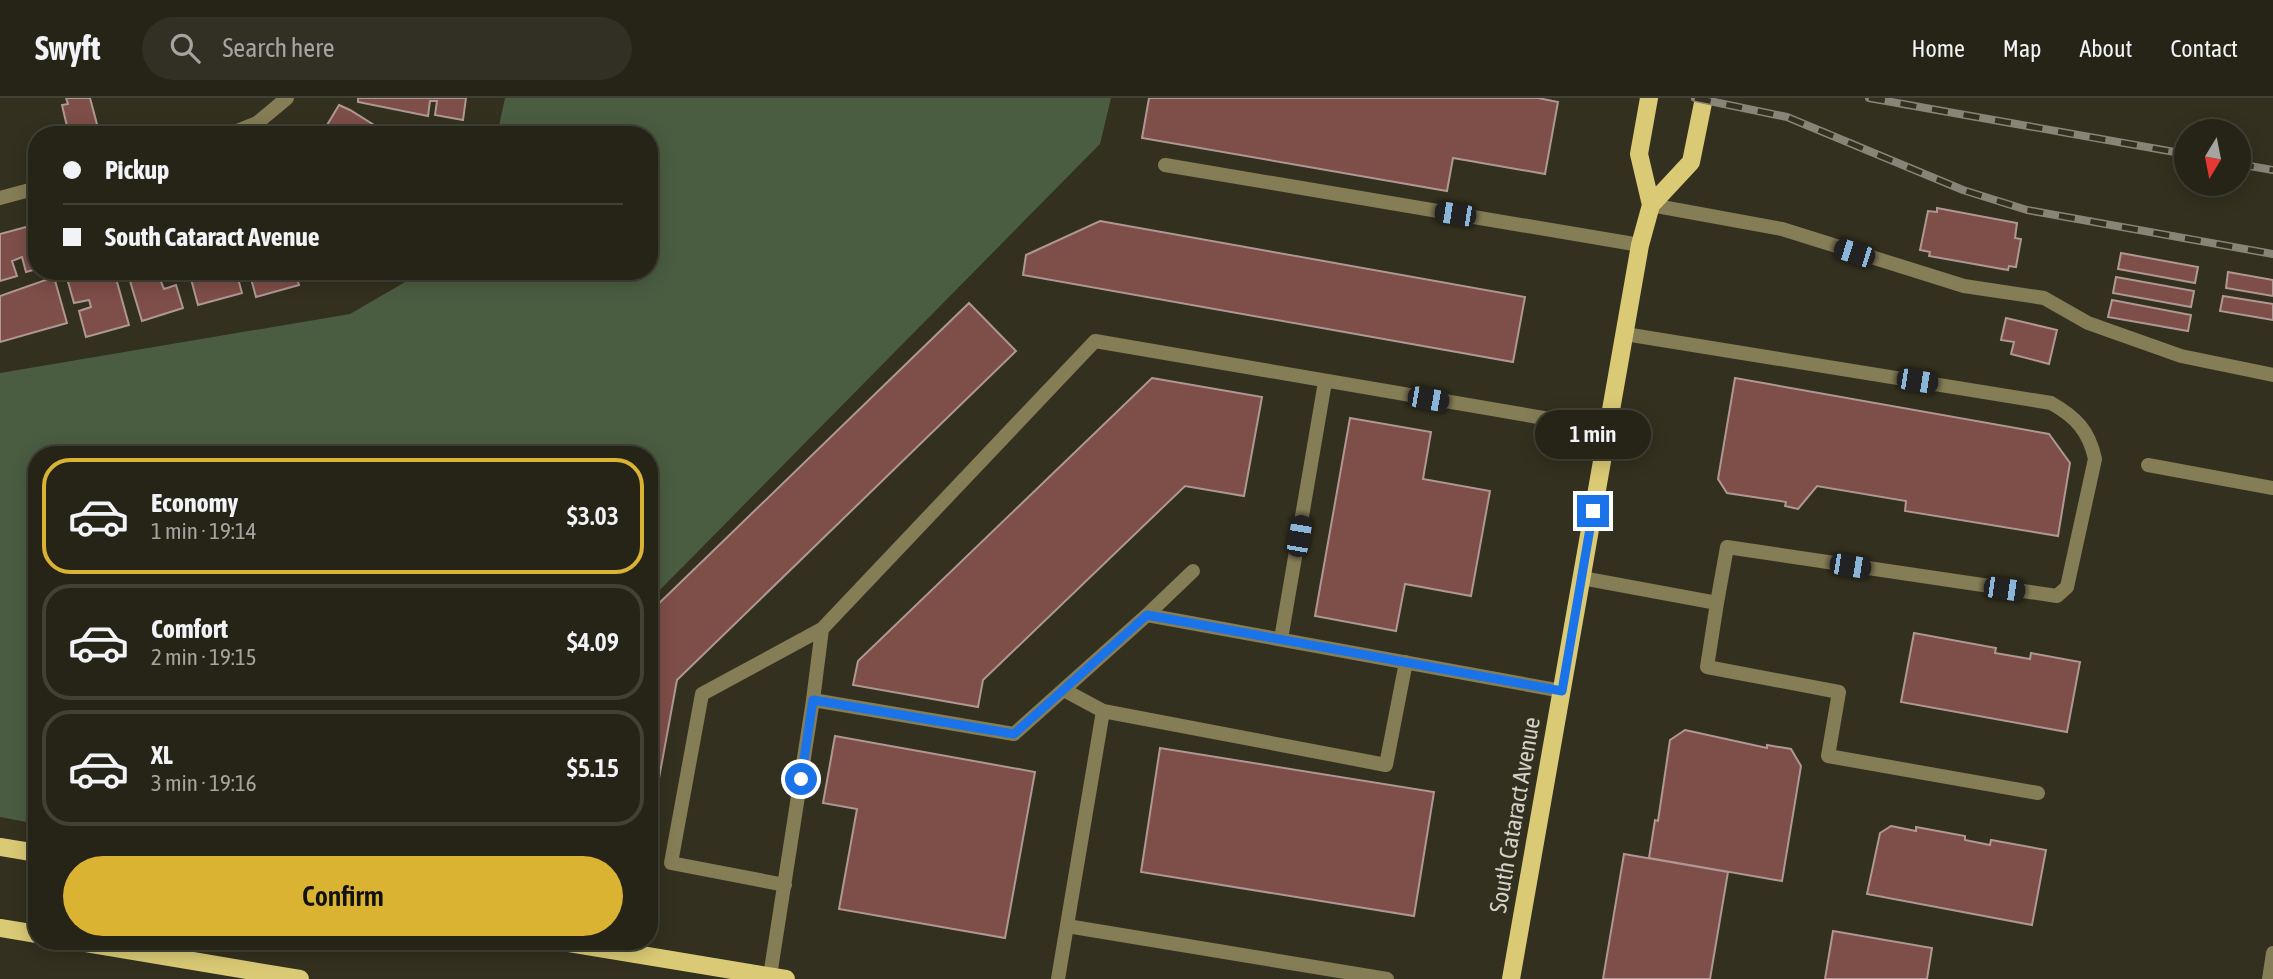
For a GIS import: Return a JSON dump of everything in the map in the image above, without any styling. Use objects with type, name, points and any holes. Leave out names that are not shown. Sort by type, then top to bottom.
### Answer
[{"type":"main road","name":"South Cataract Avenue","points":[[1649,98],[1639,154],[1651,205]]},
{"type":"main road","name":"South Cataract Avenue","points":[[1511,979],[1640,245],[1651,205],[1691,162],[1704,98]]},
{"type":"main road","points":[[0,847],[28,852]]},
{"type":"main road","points":[[0,928],[28,933]]},
{"type":"main road","points":[[128,950],[300,979]]},
{"type":"main road","points":[[611,950],[778,978]]},
{"type":"lane","points":[[249,126],[257,123],[288,98]]},
{"type":"lane","points":[[1165,165],[1640,245]]},
{"type":"lane","points":[[0,198],[28,190]]},
{"type":"lane","points":[[1651,205],[1782,229],[1927,276],[2044,298],[2088,323],[2181,356],[2273,375]]},
{"type":"lane","points":[[1625,334],[2050,403],[2076,418],[2090,439],[2095,459],[2067,587],[2057,596],[1727,547],[1707,667],[1839,692],[1828,756],[2038,793]]},
{"type":"lane","points":[[785,885],[671,863],[702,694],[822,629],[1096,341],[1608,429]]},
{"type":"lane","points":[[1281,639],[1325,382]]},
{"type":"lane","points":[[2148,465],[2273,488]]},
{"type":"lane","points":[[813,700],[1014,734],[1193,571]]},
{"type":"lane","points":[[1582,578],[1717,603]]},
{"type":"lane","points":[[1147,615],[1562,691]]},
{"type":"lane","points":[[778,978],[785,885],[822,629]]},
{"type":"lane","points":[[1064,690],[1103,712],[1386,765],[1406,662]]},
{"type":"lane","points":[[1058,979],[1103,712]]},
{"type":"lane","points":[[1067,926],[1387,979]]},
{"type":"lane","points":[[2269,979],[2273,953]]},
{"type":"green space","points":[[505,98],[1111,98],[1100,144],[658,592],[658,446],[28,446],[28,822],[0,817],[0,373],[350,314],[409,280],[658,280],[658,126],[499,126]]},
{"type":"building","points":[[66,98],[90,98],[97,126],[67,126],[62,105],[68,104]]},
{"type":"building","points":[[358,98],[466,98],[463,120],[435,115],[437,101],[430,101],[428,116],[358,102]]},
{"type":"building","points":[[1149,98],[1538,98],[1558,102],[1545,174],[1453,158],[1447,191],[1142,138]]},
{"type":"building","points":[[339,105],[376,126],[326,126]]},
{"type":"building","points":[[1937,208],[2017,223],[2015,238],[2021,239],[2016,267],[2009,266],[2008,270],[1929,256],[1930,252],[1920,250],[1928,211],[1937,212]]},
{"type":"building","points":[[1100,221],[1525,297],[1513,362],[1023,275],[1026,255]]},
{"type":"building","points":[[28,226],[28,271],[22,257],[12,261],[17,276],[0,281],[0,234]]},
{"type":"building","points":[[2121,253],[2198,267],[2195,283],[2118,269]]},
{"type":"building","points":[[2228,272],[2273,280],[2273,296],[2226,288]]},
{"type":"building","points":[[2116,277],[2194,291],[2191,307],[2113,293]]},
{"type":"building","points":[[45,280],[55,280],[67,323],[0,342],[0,296]]},
{"type":"building","points":[[68,280],[116,280],[129,325],[86,337],[79,311],[91,307],[89,300],[74,303]]},
{"type":"building","points":[[130,280],[160,280],[164,289],[176,285],[183,308],[142,321]]},
{"type":"building","points":[[191,280],[238,280],[242,293],[198,305]]},
{"type":"building","points":[[251,280],[298,280],[299,285],[256,297]]},
{"type":"building","points":[[2223,296],[2273,304],[2273,320],[2220,311]]},
{"type":"building","points":[[2112,300],[2191,315],[2188,331],[2108,317]]},
{"type":"building","points":[[969,303],[1016,351],[677,680],[658,784],[658,604]]},
{"type":"building","points":[[2006,318],[2057,330],[2049,364],[2011,354],[2014,342],[2001,340]]},
{"type":"building","points":[[1152,378],[1262,397],[1244,496],[1185,486],[983,680],[978,707],[853,685],[858,661]]},
{"type":"building","points":[[1735,378],[2049,434],[2070,463],[2058,536],[1905,511],[1906,501],[1817,486],[1798,509],[1785,506],[1786,502],[1727,493],[1718,479]]},
{"type":"building","points":[[1350,418],[1431,432],[1423,479],[1490,491],[1471,596],[1405,584],[1396,631],[1315,616]]},
{"type":"building","points":[[1914,633],[1996,648],[1995,653],[2030,659],[2031,653],[2080,662],[2067,732],[1901,702]]},
{"type":"building","points":[[1685,730],[1767,748],[1767,745],[1791,749],[1801,766],[1782,881],[1649,858],[1655,820],[1658,821],[1670,740]]},
{"type":"building","points":[[835,736],[1035,772],[1005,938],[839,909],[857,809],[823,803]]},
{"type":"building","points":[[1160,748],[1434,792],[1414,916],[1141,872]]},
{"type":"building","points":[[1891,826],[1916,831],[1916,827],[1965,836],[1965,840],[1990,845],[1991,840],[2046,850],[2032,925],[1867,894],[1880,833]]},
{"type":"building","points":[[1624,854],[1728,872],[1710,979],[1603,979]]},
{"type":"building","points":[[1833,931],[1932,948],[1927,979],[1825,979]]},
{"type":"railway","points":[[1695,98],[1787,117],[1963,190],[2027,210],[2273,254]]},
{"type":"railway","points":[[1869,98],[2174,152]]},
{"type":"railway","points":[[2251,166],[2273,170]]},
{"type":"route","points":[[801,779],[813,700],[1014,734],[1147,615],[1562,691],[1593,511]]}]
